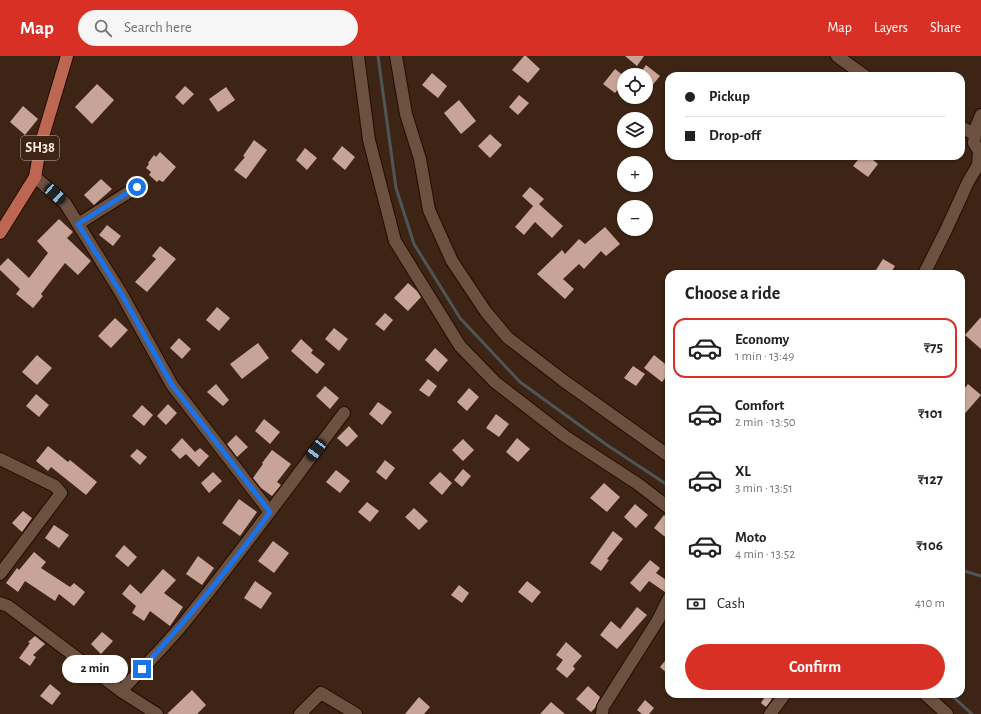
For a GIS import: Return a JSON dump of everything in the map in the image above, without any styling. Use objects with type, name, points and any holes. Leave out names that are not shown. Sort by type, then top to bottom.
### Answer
[{"type":"main road","name":"SH38","points":[[0,233],[35,177],[41,144],[67,56]]},
{"type":"street","points":[[358,56],[369,140],[395,241],[460,346],[501,387],[566,437],[638,484],[665,505]]},
{"type":"street","points":[[396,56],[406,114],[420,159],[429,210],[452,260],[486,312],[508,338],[564,381],[665,453]]},
{"type":"street","points":[[837,56],[859,72]]},
{"type":"street","points":[[926,270],[968,182],[978,165],[979,151],[974,143],[974,134],[981,115]]},
{"type":"street","points":[[965,129],[974,134]]},
{"type":"street","points":[[35,177],[65,203],[121,293],[172,385],[270,512]]},
{"type":"street","points":[[78,224],[137,187]]},
{"type":"street","points":[[121,691],[182,625],[254,535],[344,413]]},
{"type":"street","points":[[0,458],[54,486],[61,493],[0,574]]},
{"type":"street","points":[[0,603],[8,606],[121,691],[157,714]]},
{"type":"street","points":[[597,713],[658,620],[665,606]]},
{"type":"street","points":[[300,714],[321,693],[356,714]]},
{"type":"street","points":[[770,714],[782,698]]},
{"type":"street","points":[[929,698],[947,714]]},
{"type":"building","points":[[524,56],[526,56],[540,69],[528,83],[512,70]]},
{"type":"building","points":[[625,56],[644,56],[637,66]]},
{"type":"building","points":[[615,69],[617,71],[617,91],[615,93],[603,84]]},
{"type":"building","points":[[653,70],[660,76],[653,84]]},
{"type":"building","points":[[432,73],[447,86],[438,98],[422,85]]},
{"type":"building","points":[[97,84],[114,100],[92,124],[75,107]]},
{"type":"building","points":[[185,86],[194,94],[183,105],[175,97]]},
{"type":"building","points":[[226,87],[235,100],[218,112],[209,99]]},
{"type":"building","points":[[519,95],[529,103],[518,115],[509,107]]},
{"type":"building","points":[[459,100],[476,121],[461,134],[444,113]]},
{"type":"building","points":[[23,106],[38,119],[25,135],[10,122]]},
{"type":"building","points":[[490,134],[502,145],[490,158],[478,146]]},
{"type":"building","points":[[254,140],[267,150],[246,179],[234,170],[245,157],[243,156]]},
{"type":"building","points":[[342,146],[355,157],[345,170],[332,159]]},
{"type":"building","points":[[305,148],[317,158],[307,170],[296,160]]},
{"type":"building","points":[[160,152],[176,167],[163,182],[159,180],[157,182],[149,175],[151,172],[146,168],[154,155],[156,157]]},
{"type":"building","points":[[858,160],[873,160],[878,164],[868,177],[853,166]]},
{"type":"building","points":[[101,179],[112,189],[94,205],[84,195]]},
{"type":"building","points":[[530,187],[544,199],[539,204],[563,226],[552,238],[535,222],[524,235],[515,227],[533,206],[522,196]]},
{"type":"building","points":[[59,219],[73,232],[67,238],[91,261],[78,275],[65,263],[41,294],[43,296],[33,308],[16,294],[20,289],[0,270],[0,266],[8,258],[29,278],[48,253],[37,241]]},
{"type":"building","points":[[107,225],[121,236],[113,246],[99,235]]},
{"type":"building","points":[[605,227],[620,244],[606,256],[601,251],[584,269],[579,264],[563,279],[574,289],[565,299],[537,274],[562,250],[565,254],[579,239],[585,244]]},
{"type":"building","points":[[160,246],[176,259],[147,292],[135,282],[156,259],[152,256]]},
{"type":"building","points":[[883,259],[895,266],[892,270],[876,270]]},
{"type":"building","points":[[408,283],[421,297],[408,311],[394,298]]},
{"type":"building","points":[[217,307],[230,318],[219,331],[206,320]]},
{"type":"building","points":[[385,313],[393,320],[384,331],[375,324]]},
{"type":"building","points":[[981,317],[981,349],[965,335]]},
{"type":"building","points":[[115,318],[128,330],[111,348],[98,336]]},
{"type":"building","points":[[334,328],[348,339],[339,351],[325,339]]},
{"type":"building","points":[[179,338],[191,349],[182,359],[170,348]]},
{"type":"building","points":[[301,339],[313,350],[311,353],[325,364],[317,374],[291,351]]},
{"type":"building","points":[[258,343],[269,358],[242,379],[230,364]]},
{"type":"building","points":[[435,348],[448,360],[438,372],[425,360]]},
{"type":"building","points":[[37,355],[52,368],[37,385],[22,372]]},
{"type":"building","points":[[654,355],[665,364],[665,378],[662,382],[644,368]]},
{"type":"building","points":[[633,366],[645,374],[636,386],[624,378]]},
{"type":"building","points":[[428,379],[437,386],[429,397],[419,390]]},
{"type":"building","points":[[216,384],[229,400],[223,406],[207,392]]},
{"type":"building","points":[[968,384],[981,395],[965,413],[965,388]]},
{"type":"building","points":[[325,386],[339,398],[330,409],[316,396]]},
{"type":"building","points":[[469,388],[479,397],[467,411],[457,402]]},
{"type":"building","points":[[36,394],[49,405],[39,417],[26,406]]},
{"type":"building","points":[[378,402],[392,412],[382,425],[369,414]]},
{"type":"building","points":[[168,404],[177,413],[166,425],[157,416]]},
{"type":"building","points":[[142,405],[153,415],[144,426],[132,416]]},
{"type":"building","points":[[496,414],[509,424],[499,437],[486,428]]},
{"type":"building","points":[[264,419],[280,432],[270,444],[255,431]]},
{"type":"building","points":[[349,426],[358,436],[347,447],[337,438]]},
{"type":"building","points":[[236,435],[248,447],[237,457],[227,444]]},
{"type":"building","points":[[182,438],[195,452],[200,448],[209,456],[199,467],[186,454],[180,459],[171,450]]},
{"type":"building","points":[[517,438],[530,449],[518,462],[506,452]]},
{"type":"building","points":[[463,439],[474,450],[463,461],[452,450]]},
{"type":"building","points":[[48,446],[68,462],[70,460],[97,482],[86,495],[51,467],[48,471],[36,461]]},
{"type":"building","points":[[137,449],[147,457],[140,465],[130,456]]},
{"type":"building","points":[[272,450],[291,464],[277,482],[281,485],[272,496],[261,488],[253,478]]},
{"type":"building","points":[[385,460],[395,468],[386,480],[376,472]]},
{"type":"building","points":[[463,469],[471,476],[462,487],[454,480]]},
{"type":"building","points":[[336,470],[350,481],[340,493],[326,482]]},
{"type":"building","points":[[213,472],[222,481],[209,493],[201,483]]},
{"type":"building","points":[[440,472],[452,483],[442,495],[429,483]]},
{"type":"building","points":[[604,483],[620,497],[607,512],[590,498]]},
{"type":"building","points":[[239,499],[257,512],[240,536],[222,523]]},
{"type":"building","points":[[367,502],[379,511],[370,522],[358,512]]},
{"type":"building","points":[[635,504],[648,515],[636,528],[624,517]]},
{"type":"building","points":[[414,508],[428,521],[419,530],[405,517]]},
{"type":"building","points":[[23,511],[32,518],[22,532],[12,523]]},
{"type":"building","points":[[664,515],[665,516],[665,537],[654,528]]},
{"type":"building","points":[[54,525],[69,535],[59,548],[45,538]]},
{"type":"building","points":[[613,531],[623,539],[607,559],[609,560],[601,571],[590,563]]},
{"type":"building","points":[[273,541],[289,553],[274,573],[258,561]]},
{"type":"building","points":[[124,545],[137,557],[128,567],[115,556]]},
{"type":"building","points":[[34,552],[46,562],[41,568],[70,587],[74,583],[85,592],[74,606],[59,594],[55,601],[25,581],[18,592],[6,583],[17,568],[19,570]]},
{"type":"building","points":[[198,556],[214,568],[202,585],[186,574]]},
{"type":"building","points":[[650,560],[660,568],[656,573],[665,579],[665,592],[649,581],[640,592],[630,583]]},
{"type":"building","points":[[163,569],[176,580],[164,593],[183,607],[170,626],[150,611],[144,621],[132,613],[136,606],[122,594],[130,584],[141,594]]},
{"type":"building","points":[[255,581],[272,593],[261,609],[244,598]]},
{"type":"building","points":[[527,581],[541,592],[532,603],[518,592]]},
{"type":"building","points":[[459,585],[469,593],[462,603],[451,595]]},
{"type":"building","points":[[637,607],[647,615],[617,649],[600,635],[611,621],[620,629]]},
{"type":"building","points":[[102,632],[113,641],[101,654],[91,644]]},
{"type":"building","points":[[35,636],[45,644],[33,655],[36,657],[30,666],[19,658],[30,643],[28,642]]},
{"type":"building","points":[[566,642],[582,656],[573,666],[575,669],[567,678],[556,669],[563,660],[556,655]]},
{"type":"building","points":[[665,661],[665,671],[660,667]]},
{"type":"building","points":[[50,684],[61,693],[52,705],[40,696]]},
{"type":"building","points":[[588,686],[600,697],[595,708],[591,712],[576,699]]},
{"type":"building","points":[[192,690],[206,705],[197,714],[167,714]]},
{"type":"building","points":[[419,697],[430,707],[424,714],[405,714]]},
{"type":"building","points":[[764,698],[772,699],[766,707],[761,703]]},
{"type":"building","points":[[645,700],[654,708],[649,714],[642,714],[637,710]]},
{"type":"building","points":[[551,702],[565,714],[540,714]]},
{"type":"waterway","points":[[378,56],[396,188],[414,244],[460,318],[520,382],[607,445],[665,483]]},
{"type":"waterway","points":[[965,571],[981,576]]},
{"type":"waterway","points":[[954,698],[972,714]]},
{"type":"route","points":[[137,187],[78,224],[121,293],[172,385],[270,512],[254,535],[182,625],[142,669]]}]
